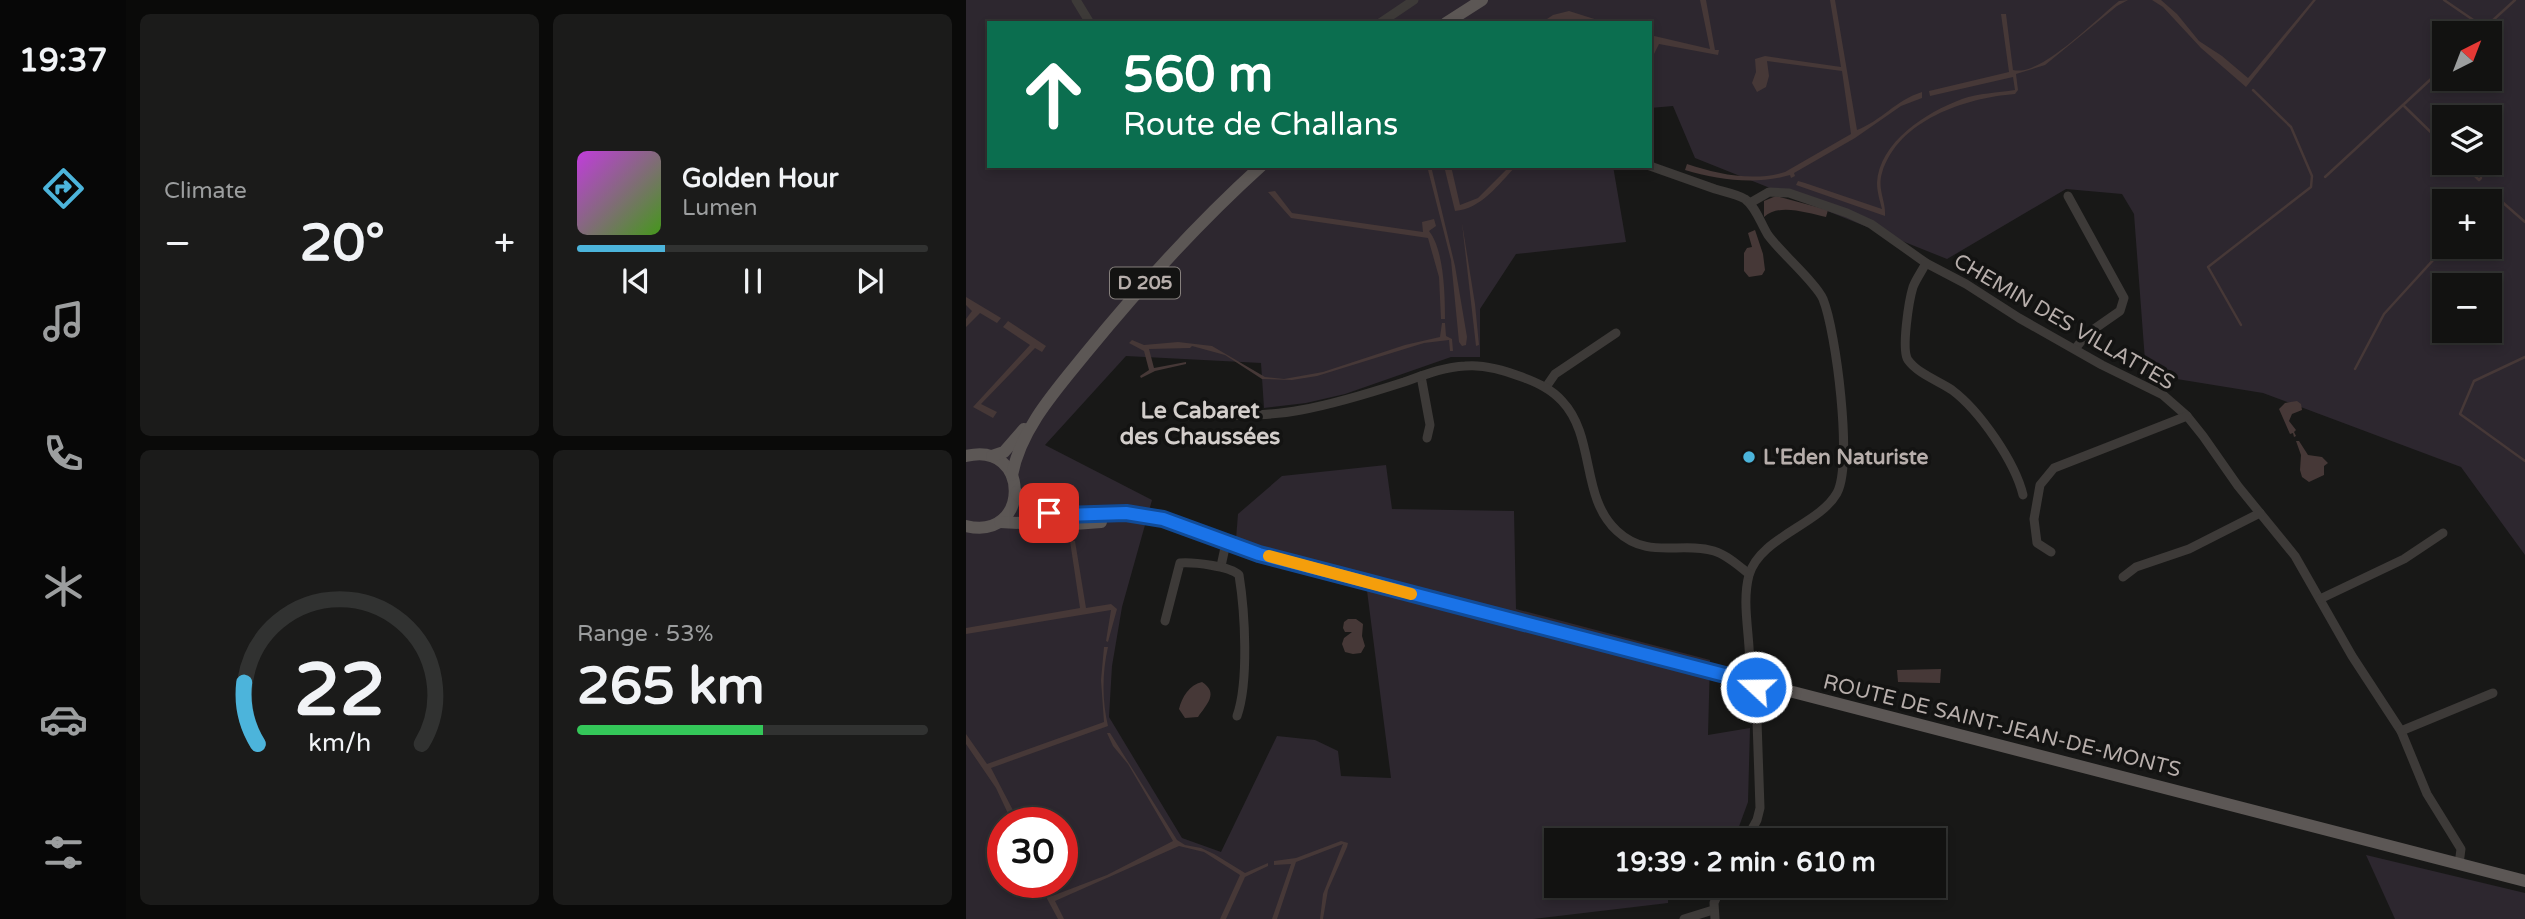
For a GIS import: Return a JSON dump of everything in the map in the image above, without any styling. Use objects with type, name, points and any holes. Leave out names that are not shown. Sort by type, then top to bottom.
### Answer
[{"type":"main road","points":[[1449,21],[1482,0]]},
{"type":"main road","name":"D 205","points":[[992,456],[1010,446],[1150,278],[1259,168]]},
{"type":"main road","name":"D 205","points":[[1012,475],[1025,436],[1041,411]]},
{"type":"main road","points":[[966,456],[992,456],[1007,467],[1016,492],[1027,505],[1049,513],[1107,517]]},
{"type":"main road","points":[[1000,522],[1011,509],[1016,492]]},
{"type":"main road","points":[[966,526],[983,528],[1000,522],[1061,525],[1107,517]]},
{"type":"main road","name":"ROUTE DE SAINT-JEAN-DE-MONTS","points":[[1107,517],[1139,520],[1147,517],[1171,522],[1226,543],[1297,564],[2525,881]]},
{"type":"street","points":[[1076,0],[1089,21]]},
{"type":"street","points":[[1383,21],[1414,0]]},
{"type":"street","points":[[1652,167],[1744,198],[1750,204],[1779,249],[1822,296],[1835,352],[1844,454],[1841,483],[1829,504],[1770,547],[1757,560],[1749,574],[1746,594],[1755,692],[1760,808],[1753,828]]},
{"type":"street","name":"CHEMIN DES VILLATTES","points":[[1750,204],[1769,192],[1789,193],[1871,224],[1926,263],[1966,284],[2019,318],[2163,395],[2187,416],[2295,556],[2352,656],[2401,731],[2427,794],[2461,849],[2459,864]]},
{"type":"street","points":[[2068,197],[2124,298],[2120,311],[2087,334],[2075,349]]},
{"type":"street","points":[[1926,263],[1913,286],[1905,345],[1907,359],[1954,392],[1994,436],[2019,480],[2023,495]]},
{"type":"street","points":[[1546,387],[1555,374],[1616,333]]},
{"type":"street","points":[[1189,416],[1298,411],[1448,367],[1486,366],[1511,372],[1546,387],[1565,404],[1574,418],[1600,509],[1616,531],[1627,539],[1660,550],[1714,551],[1749,574]]},
{"type":"street","points":[[1421,376],[1430,425],[1427,438]]},
{"type":"street","points":[[2051,552],[2037,543],[2033,528],[2040,485],[2054,468],[2187,416]]},
{"type":"street","points":[[2123,577],[2136,567],[2189,549],[2260,513]]},
{"type":"street","points":[[2320,598],[2404,559],[2443,533]]},
{"type":"street","points":[[1221,566],[1226,543]]},
{"type":"street","points":[[1165,621],[1180,563],[1221,566],[1236,572],[1240,581],[1245,676],[1237,716]]},
{"type":"street","points":[[2401,731],[2493,693]]},
{"type":"street","points":[[1684,919],[1714,915]]},
{"type":"shaded area","points":[[966,0],[2525,0],[2525,555],[2461,467],[2263,393],[2146,374],[2134,214],[2122,194],[2066,189],[1947,259],[1695,158],[1673,106],[1652,108],[1652,21],[987,21],[987,168],[1613,168],[1626,242],[1516,254],[1480,309],[1480,357],[1451,357],[1345,394],[1306,403],[1264,408],[1261,363],[1126,356],[1045,445],[1152,500],[1122,607],[1112,666],[1109,717],[1182,838],[1221,852],[1277,736],[1315,740],[1338,751],[1341,776],[1391,778],[1365,575],[1236,539],[1238,514],[1282,476],[1386,465],[1392,509],[1514,511],[1516,609],[1710,660],[1708,735],[1750,728],[1748,802],[1738,828],[1544,828],[1544,898],[1668,898],[1668,903],[1533,919],[966,919]]},
{"type":"shaded area","points":[[1700,0],[1706,0],[1718,55],[1659,44],[1652,58],[1652,35],[1710,49]]},
{"type":"shaded area","points":[[1830,0],[1835,0],[1857,130],[1922,92],[1922,98],[1901,106],[1855,138],[1794,173],[1795,176],[1791,178],[1790,175],[1764,180],[1737,180],[1685,170],[1687,164],[1735,176],[1773,175],[1785,172],[1851,134],[1842,71],[1767,61],[1769,76],[1766,87],[1757,92],[1752,83],[1756,72],[1755,59],[1765,56],[1841,67]]},
{"type":"shaded area","points":[[2128,0],[2045,65],[2016,74],[2018,90],[2015,94],[1955,107],[1936,115],[1902,139],[1890,155],[1882,173],[1880,184],[1885,216],[1796,185],[1798,181],[1882,209],[1877,186],[1880,168],[1886,154],[1907,130],[1934,112],[1962,99],[2015,90],[2013,77],[1930,96],[1929,91],[2009,72],[2001,14],[2006,14],[2013,70],[2025,70],[2038,65],[2068,45],[2119,1]]},
{"type":"shaded area","points":[[2152,0],[2161,0],[2177,14],[2199,41],[2248,78],[2313,0],[2316,0],[2246,87],[2201,48],[2163,7]]},
{"type":"shaded area","points":[[1569,11],[1601,21],[1544,21],[1553,15]]},
{"type":"shaded area","points":[[1428,168],[1431,168],[1455,266],[1467,337],[1466,345],[1462,346],[1459,342],[1451,260]]},
{"type":"shaded area","points":[[1444,168],[1451,168],[1460,205],[1478,198],[1508,168],[1514,168],[1481,201],[1455,211]]},
{"type":"shaded area","points":[[1275,191],[1292,213],[1423,232],[1422,222],[1434,219],[1436,226],[1429,231],[1441,261],[1445,319],[1441,319],[1439,277],[1428,238],[1291,218],[1268,192]]},
{"type":"shaded area","points":[[1776,196],[1828,210],[1826,217],[1785,210],[1764,217],[1764,201]]},
{"type":"shaded area","points":[[1462,223],[1475,304],[1479,345],[1476,346]]},
{"type":"shaded area","points":[[1755,230],[1765,270],[1762,275],[1749,277],[1744,271],[1744,253],[1747,248],[1752,247],[1748,233]]},
{"type":"shaded area","points":[[966,297],[1001,318],[997,323],[980,313],[966,327],[966,319],[972,311],[966,305]]},
{"type":"shaded area","points":[[1008,321],[1046,346],[1042,352],[1035,348],[981,404],[997,412],[993,418],[973,407],[1030,345],[1003,327]]},
{"type":"shaded area","points":[[1442,323],[1445,323],[1446,336],[1452,339],[1453,351],[1450,351],[1449,340],[1424,343],[1317,376],[1292,380],[1262,379],[1225,355],[1192,346],[1149,349],[1154,368],[1186,364],[1155,371],[1141,378],[1140,376],[1149,370],[1144,351],[1129,343],[1132,340],[1144,345],[1178,342],[1212,346],[1265,377],[1284,379],[1323,372],[1405,345],[1440,337]]},
{"type":"shaded area","points":[[2297,401],[2302,410],[2292,414],[2289,421],[2296,430],[2294,437],[2293,433],[2290,434],[2279,409],[2285,403]]},
{"type":"shaded area","points":[[2296,441],[2299,441],[2308,455],[2322,457],[2328,463],[2324,466],[2324,475],[2309,482],[2302,477],[2300,470],[2301,455]]},
{"type":"shaded area","points":[[1070,541],[1075,541],[1086,608],[1111,604],[1117,609],[1108,642],[1111,610],[966,634],[966,628],[1080,608]]},
{"type":"shaded area","points":[[1348,619],[1356,619],[1363,624],[1365,646],[1361,653],[1353,654],[1345,652],[1342,644],[1344,638],[1352,632],[1345,632],[1343,628]]},
{"type":"shaded area","points":[[1104,647],[1108,647],[1103,687],[1108,726],[991,768],[1011,807],[1005,807],[996,788],[966,744],[966,734],[987,764],[1104,722],[1101,680]]},
{"type":"shaded area","points":[[1941,669],[1940,683],[1898,682],[1897,670]]},
{"type":"shaded area","points":[[1202,682],[1210,690],[1210,699],[1198,717],[1185,718],[1179,709],[1182,700],[1190,689]]},
{"type":"shaded area","points":[[1107,733],[1110,733],[1177,840],[1214,854],[1245,873],[1268,863],[1268,866],[1245,877],[1226,919],[1220,919],[1240,875],[1204,852],[1179,846],[1078,891],[1078,886],[1107,875],[1173,841],[1128,764],[1113,746]]},
{"type":"shaded area","points":[[1341,841],[1348,843],[1328,890],[1323,919],[1320,919],[1323,894],[1343,844],[1296,862],[1277,919],[1272,919],[1291,864],[1274,865],[1274,861],[1296,858]]},
{"type":"shaded area","points":[[2366,855],[2525,893],[2525,919],[2395,919]]},
{"type":"shaded area","points":[[1047,898],[1062,898],[1055,901],[1064,919],[1058,919]]},
{"type":"waterway","points":[[2444,0],[2475,21]]},
{"type":"waterway","points":[[2492,21],[2515,0]]},
{"type":"waterway","points":[[2432,78],[2403,105],[2432,133]]},
{"type":"waterway","points":[[2241,325],[2208,267],[2311,187],[2312,176],[2291,127],[2253,90]]},
{"type":"waterway","points":[[2325,177],[2403,105]]},
{"type":"waterway","points":[[2474,175],[2479,180],[2481,178]]},
{"type":"waterway","points":[[2502,202],[2525,222]]},
{"type":"waterway","points":[[2355,369],[2384,314],[2434,259]]},
{"type":"waterway","points":[[2525,357],[2474,381],[2460,414],[2525,461]]},
{"type":"slow traffic","points":[[1269,556],[1411,594]]},
{"type":"place","name":"L'Eden Naturiste","points":[[1749,457]]},
{"type":"district","name":"Le Cabaret des Chaussées","points":[[1200,424]]},
{"type":"route","points":[[1049,513],[1126,513],[1163,519],[1259,554],[1757,683],[1756,687]]}]
